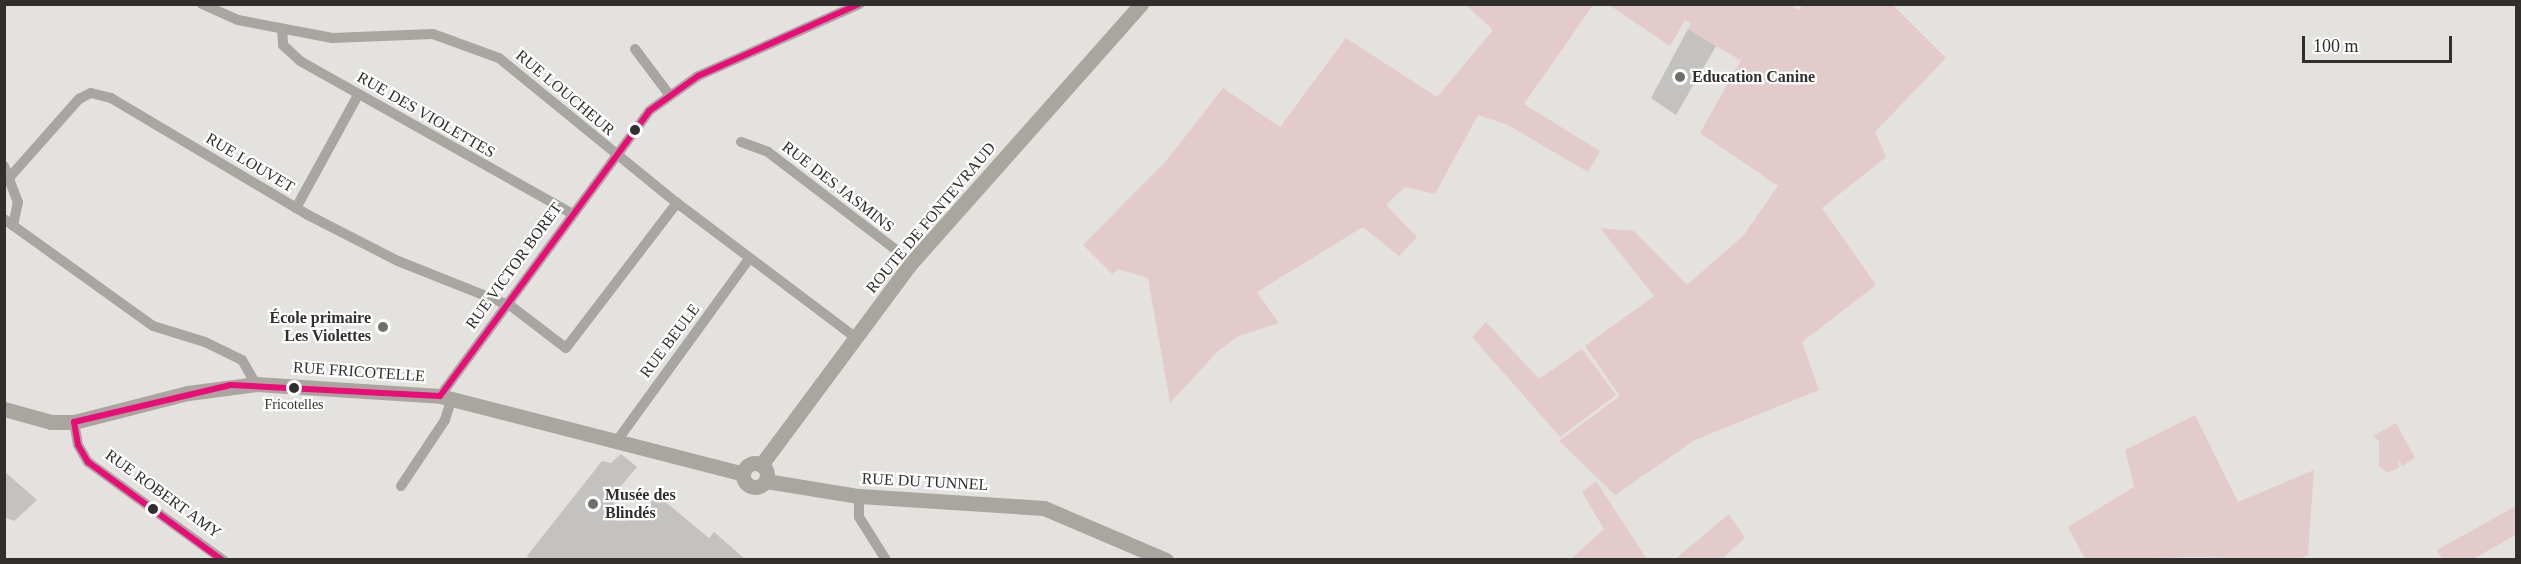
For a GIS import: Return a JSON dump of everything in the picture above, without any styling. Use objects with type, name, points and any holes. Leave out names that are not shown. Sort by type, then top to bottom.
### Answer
[{"type":"street","name":"RUE LOUCHEUR","points":[[202,4],[238,20],[332,38],[433,34],[461,42],[523,75],[615,154],[677,203],[856,338]]},
{"type":"street","points":[[635,50],[668,93],[715,67],[860,4]]},
{"type":"street","name":"ROUTE DE FONTEVRAUD","points":[[761,465],[912,262],[1141,4]]},
{"type":"street","name":"RUE DES VIOLETTES","points":[[282,29],[283,45],[290,53],[358,95],[572,213]]},
{"type":"street","name":"RUE LOUVET","points":[[9,178],[80,99],[91,93],[111,98],[296,208],[398,261],[505,303],[556,343],[566,348],[573,344],[677,203]]},
{"type":"street","name":"RUE VICTOR BORET","points":[[401,486],[445,420],[446,397],[505,303],[615,154],[668,93]]},
{"type":"street","points":[[296,208],[358,95]]},
{"type":"street","name":"RUE DES JASMINS","points":[[741,142],[768,152],[912,262]]},
{"type":"street","points":[[4,166],[18,202],[9,222],[153,326],[206,342],[242,360],[256,384]]},
{"type":"street","name":"RUE BEULE","points":[[616,442],[749,259]]},
{"type":"street","name":"RUE FRICOTELLE","points":[[74,422],[178,395],[256,384],[446,397],[743,474]]},
{"type":"street","points":[[4,409],[51,422],[74,422]]},
{"type":"street","name":"RUE ROBERT AMY","points":[[74,422],[78,446],[88,462],[224,560]]},
{"type":"street","points":[[743,474],[750,465],[761,465],[766,481]]},
{"type":"street","name":"RUE DU TUNNEL","points":[[743,474],[752,487],[766,481],[859,496],[1027,505],[1080,521],[1166,560]]},
{"type":"street","points":[[859,496],[859,517],[886,560]]},
{"type":"street","name":"RUE DU TUNNEL","points":[[1080,521],[1146,560]]},
{"type":"shaded area","points":[[1788,4],[1799,10],[1802,5],[1893,5],[1946,58],[1875,132],[1886,157],[1822,208],[1876,285],[1802,342],[1819,390],[1695,440],[1615,495],[1559,441],[1620,396],[1585,346],[1654,296],[1600,228],[1634,231],[1687,285],[1743,236],[1778,186],[1700,133],[1745,53],[1740,60],[1688,29],[1691,23],[1685,20],[1670,46],[1609,5]]},
{"type":"shaded area","points":[[1466,5],[1593,5],[1524,104],[1600,151],[1588,172],[1508,125],[1478,115],[1435,194],[1405,187],[1386,205],[1417,237],[1399,256],[1363,227],[1257,292],[1279,323],[1239,336],[1219,350],[1170,403],[1148,278],[1118,269],[1112,274],[1083,245],[1167,160],[1223,88],[1280,127],[1346,38],[1437,97],[1493,30]]},
{"type":"shaded area","points":[[1486,322],[1539,379],[1582,349],[1616,395],[1560,437],[1472,337]]},
{"type":"shaded area","points":[[2195,415],[2238,502],[2314,470],[2308,555],[2297,560],[2175,559],[2253,556],[2085,559],[2068,527],[2134,487],[2125,450]]},
{"type":"shaded area","points":[[2396,423],[2415,458],[2402,466],[2398,459],[2399,467],[2388,473],[2379,466],[2379,441],[2373,436]]},
{"type":"shaded area","points":[[1596,481],[1647,559],[1571,559],[1604,529],[1582,492]]},
{"type":"shaded area","points":[[2516,506],[2516,535],[2473,559],[2442,559],[2437,550]]},
{"type":"shaded area","points":[[1729,514],[1745,538],[1722,559],[1675,559]]},
{"type":"building","name":"Education Canine","points":[[1688,29],[1716,46],[1676,115],[1651,98]]},
{"type":"building","name":"Musée des Blindés","points":[[621,454],[637,467],[610,499],[636,520],[657,495],[709,538],[714,532],[746,560],[531,560],[527,556],[602,461],[611,463]]},
{"type":"building","points":[[4,471],[37,500],[14,521],[4,517]]},
{"type":"transit line","points":[[440,396],[649,111],[698,76],[859,4]]},
{"type":"transit line","points":[[74,422],[231,385],[440,396]]},
{"type":"transit line","points":[[74,422],[78,445],[88,462],[222,560]]},
{"type":"place","name":"Education Canine","points":[[1680,77]]},
{"type":"place","name":"École primaire Les Violettes","points":[[383,327]]},
{"type":"place","name":"Fricotelles","points":[[294,388]]},
{"type":"place","name":"Musée des Blindés","points":[[593,504]]}]
